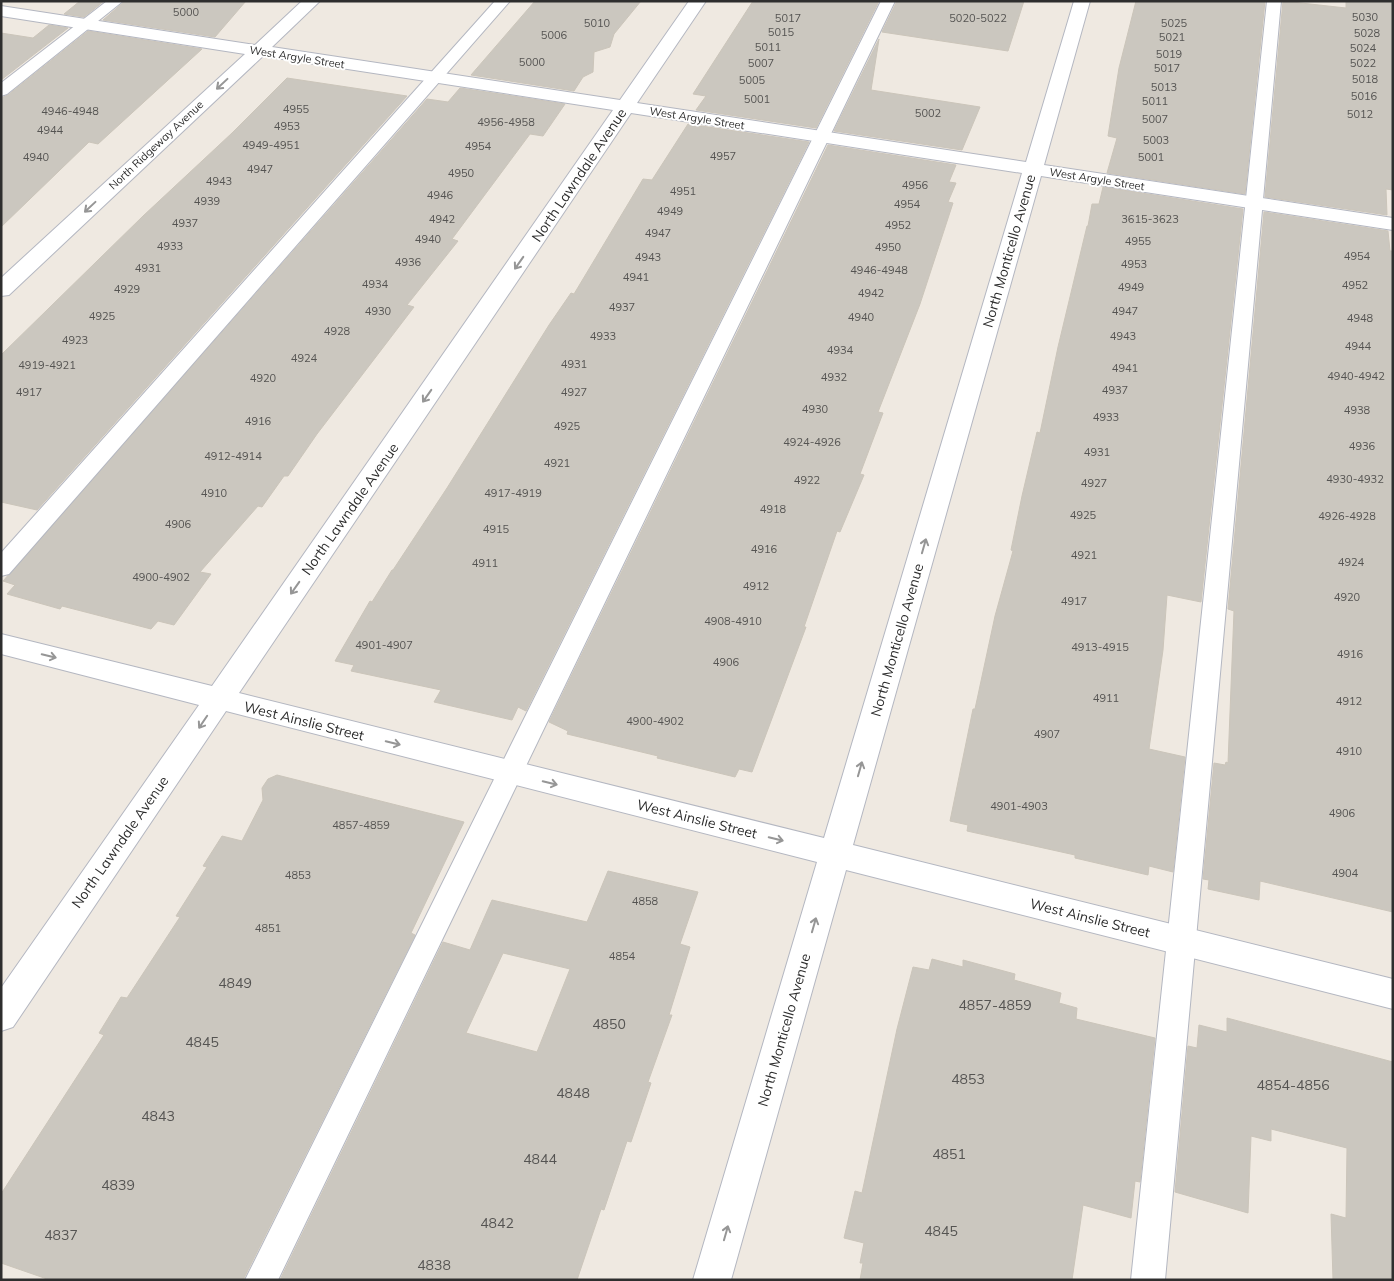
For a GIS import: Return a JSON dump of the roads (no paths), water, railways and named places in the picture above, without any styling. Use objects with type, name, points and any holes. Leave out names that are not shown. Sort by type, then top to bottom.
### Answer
[{"type":"street","name":"North Ridgeway Avenue","points":[[1,290],[312,1]]},
{"type":"street","name":"North Lawndale Avenue","points":[[1,1016],[698,1]]},
{"type":"street","name":"North Monticello Avenue","points":[[712,1280],[1082,1]]},
{"type":"street","name":"West Argyle Street","points":[[1,11],[1393,224]]},
{"type":"street","name":"West Ainslie Street","points":[[1,644],[1393,994]]},
{"type":"lane","points":[[1,91],[116,1]]},
{"type":"lane","points":[[1,568],[502,1]]},
{"type":"lane","points":[[261,1280],[888,1]]},
{"type":"lane","points":[[1148,1280],[1274,1]]}]
